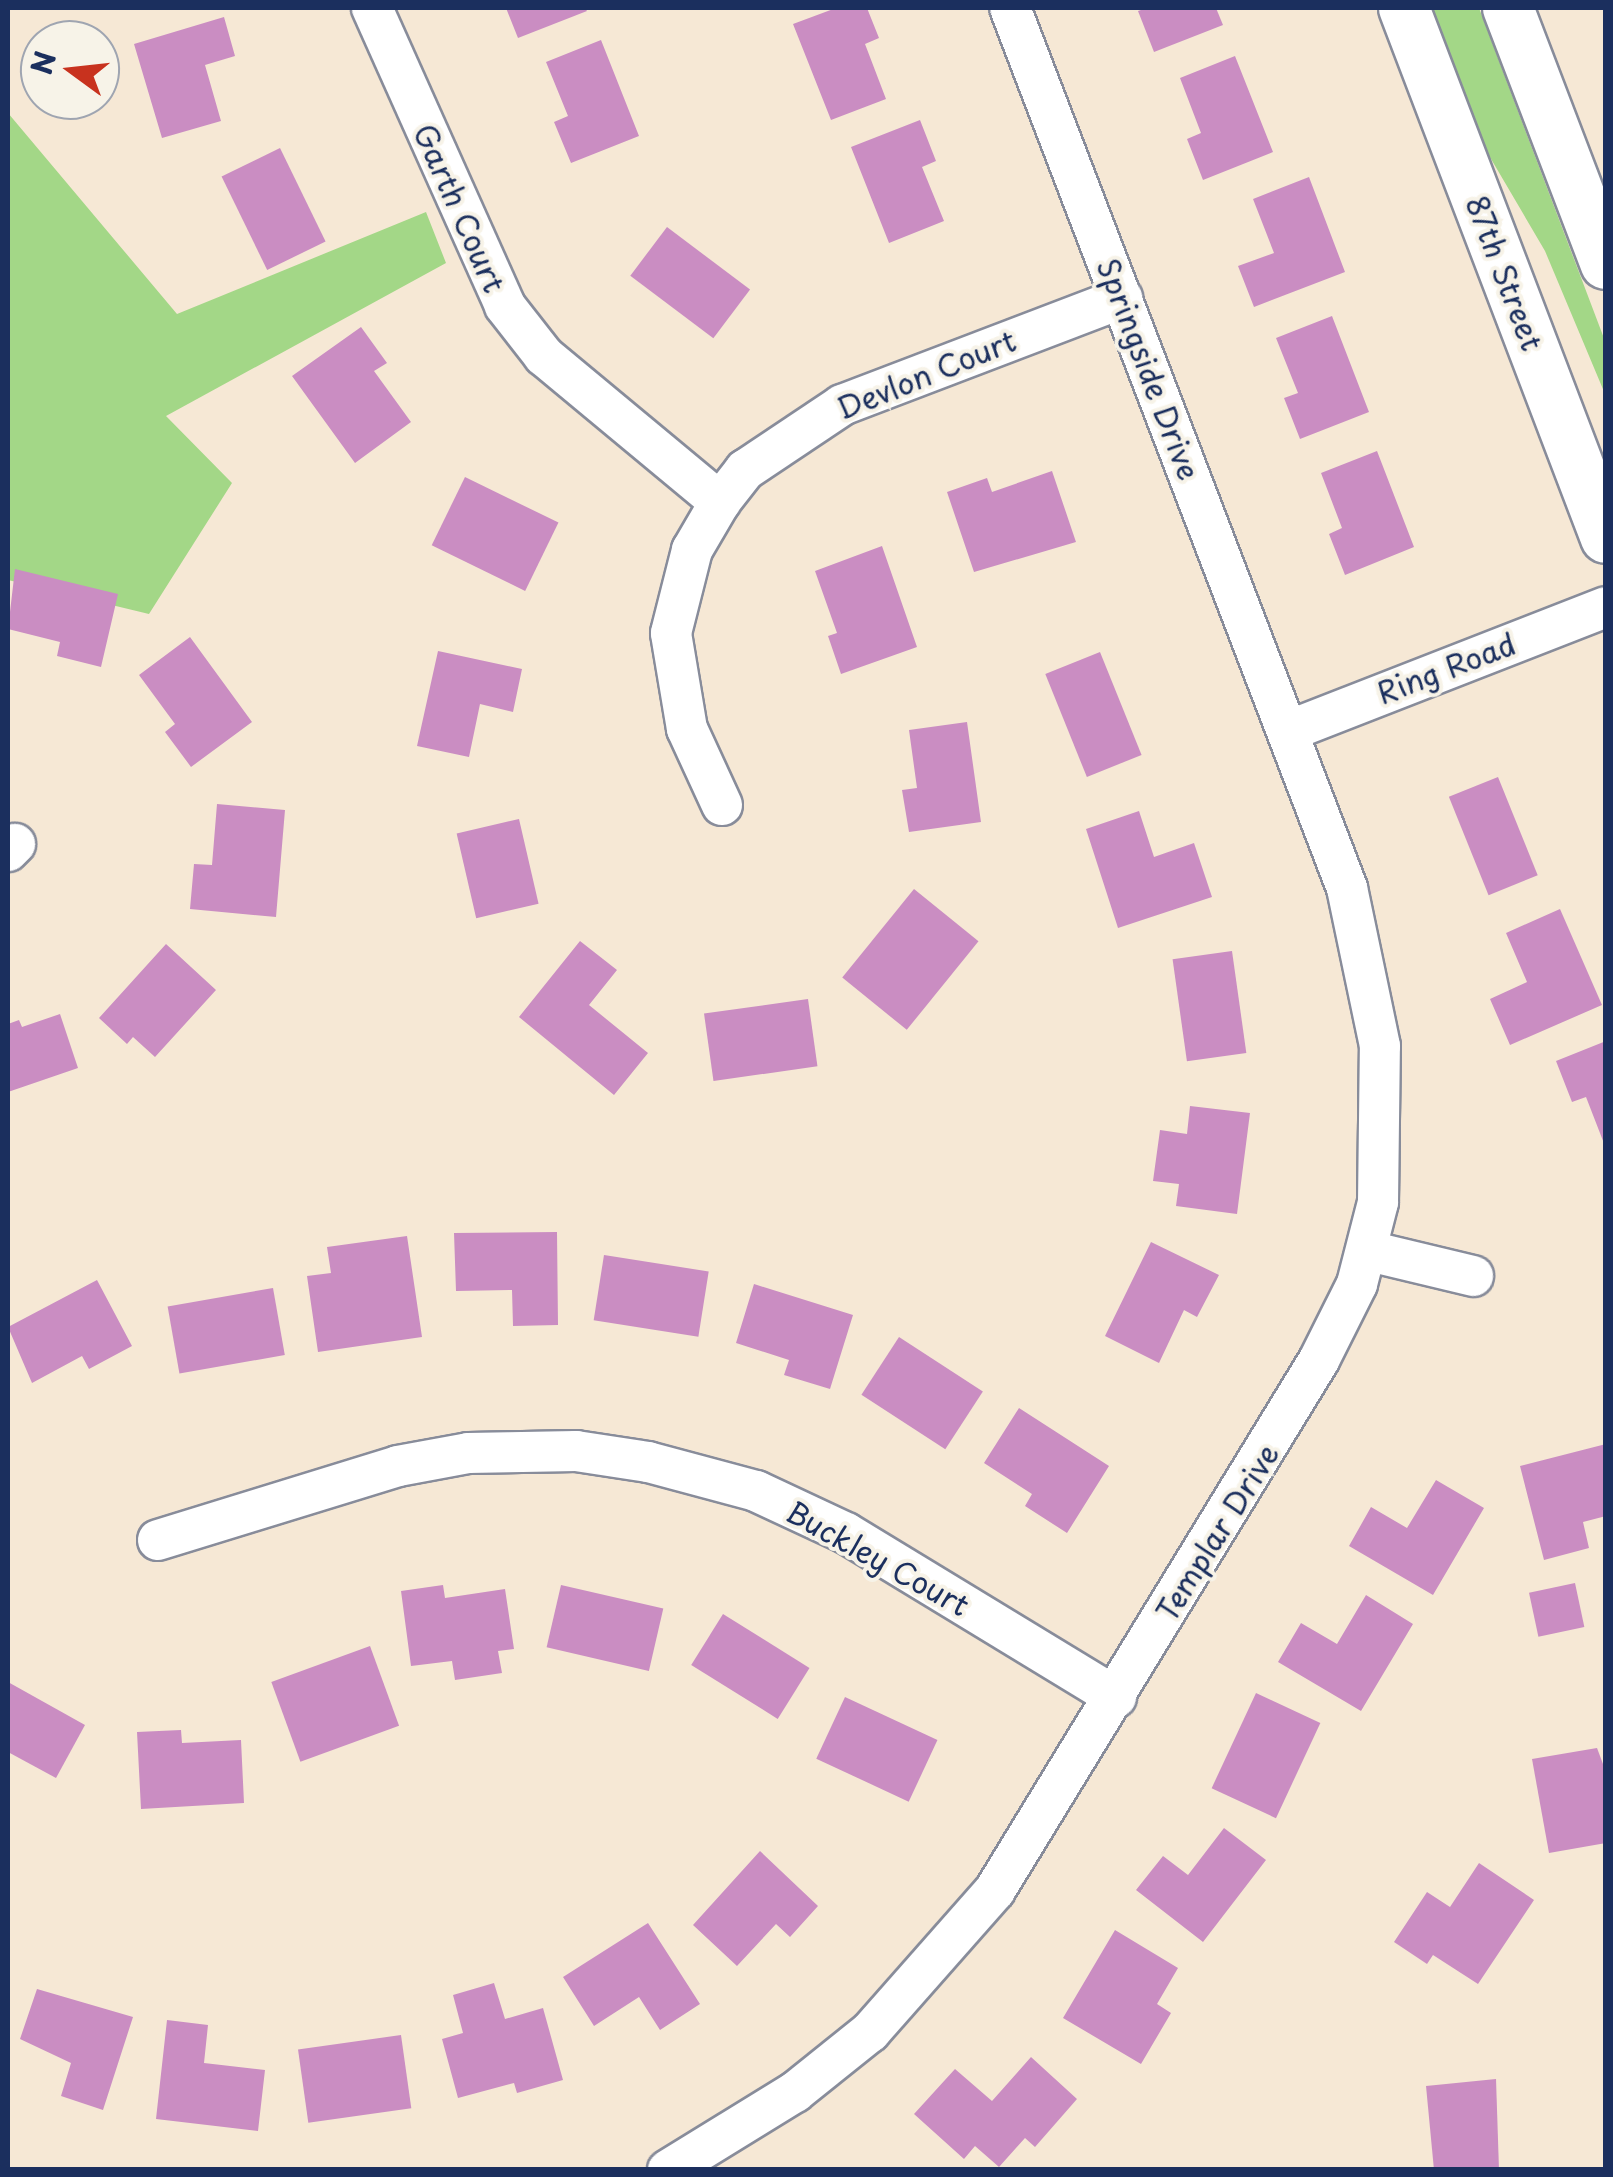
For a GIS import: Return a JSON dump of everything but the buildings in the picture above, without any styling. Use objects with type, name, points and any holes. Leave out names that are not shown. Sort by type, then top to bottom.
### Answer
[{"type":"street","name":"Garth Court","points":[[372,8],[505,306],[544,356],[720,502]]},
{"type":"street","name":"Springside Drive","points":[[1010,8],[1288,731]]},
{"type":"street","name":"87th Street","points":[[1404,8],[1606,538]]},
{"type":"street","points":[[1508,8],[1606,264]]},
{"type":"street","name":"Devlon Court","points":[[722,805],[687,730],[671,633],[692,550],[720,502],[745,470],[842,405],[1122,298]]},
{"type":"street","name":"Ring Road","points":[[1288,731],[1606,607]]},
{"type":"street","name":"Templar Drive","points":[[668,2170],[795,2092],[903,2001],[995,1890],[1303,1390],[1369,1252],[1383,1108],[1372,986],[1347,888],[1288,731]]},
{"type":"street","points":[[1369,1252],[1474,1276]]},
{"type":"street","name":"Buckley Court","points":[[158,1540],[398,1466],[468,1453],[526,1449],[648,1462],[756,1491],[846,1533],[1116,1697]]},
{"type":"green space","points":[[1431,8],[1479,8],[1605,341],[1605,394],[1545,251],[1484,147]]},
{"type":"green space","points":[[8,113],[177,314],[426,212],[446,263],[166,416],[232,483],[149,614],[8,580]]}]
